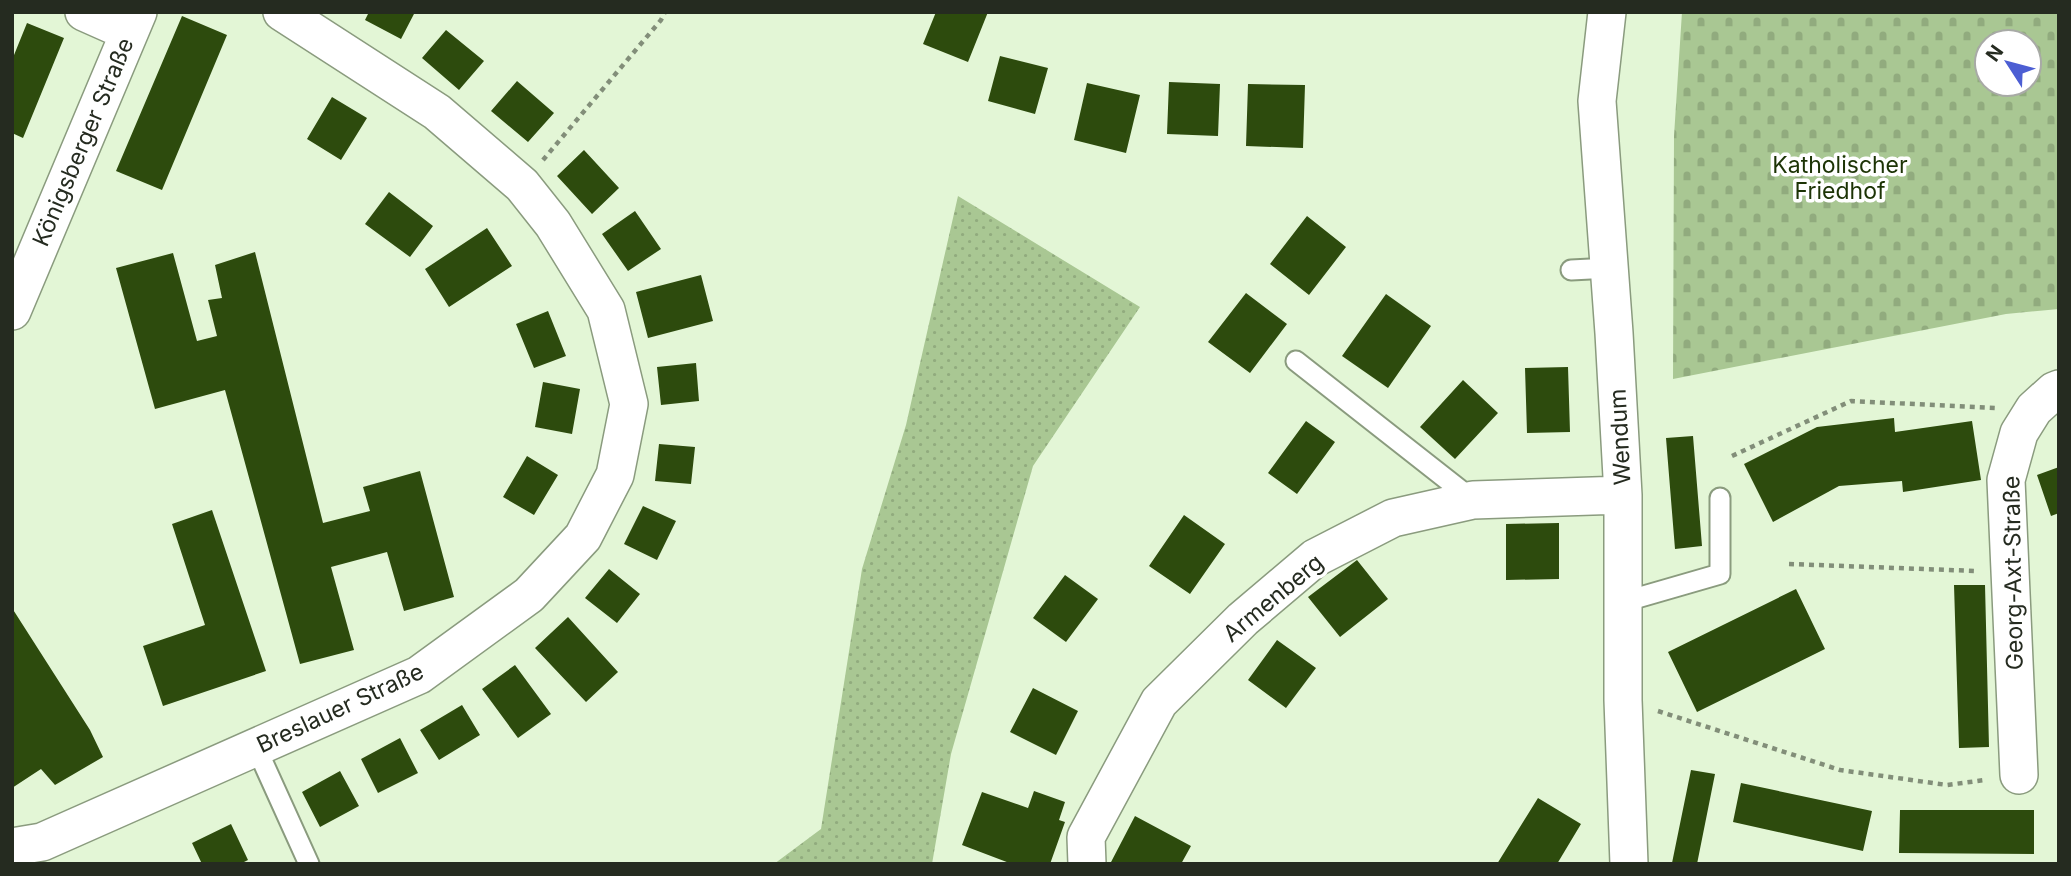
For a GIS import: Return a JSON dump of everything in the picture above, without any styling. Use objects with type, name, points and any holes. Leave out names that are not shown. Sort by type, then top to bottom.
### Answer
[{"type":"street","points":[[84,12],[134,22]]},
{"type":"street","name":"Breslauer Straße","points":[[12,847],[42,842],[419,675],[528,595],[583,537],[615,475],[629,404],[606,310],[553,224],[522,185],[437,112],[282,12]]},
{"type":"street","name":"Wendum","points":[[1607,12],[1597,101],[1623,495],[1623,700],[1629,864]]},
{"type":"street","name":"Königsberger Straße","points":[[12,311],[134,22]]},
{"type":"street","name":"Georg-Axt-Straße","points":[[2019,775],[2006,481],[2019,433],[2046,399]]},
{"type":"street","name":"Armenberg","points":[[1087,864],[1086,837],[1159,702],[1243,619],[1315,558],[1393,518],[1473,500],[1623,495]]},
{"type":"lane","points":[[1571,270],[1610,268]]},
{"type":"lane","points":[[1296,361],[1473,500]]},
{"type":"lane","points":[[1623,602],[1720,574],[1720,498]]},
{"type":"lane","points":[[256,747],[309,864]]},
{"type":"path","points":[[522,185],[661,20],[664,12]]},
{"type":"path","points":[[1731,456],[1851,401],[2046,399]]},
{"type":"path","points":[[1789,564],[2010,572]]},
{"type":"path","points":[[1623,700],[1840,770],[1947,785],[2019,775]]},
{"type":"green space","name":"Katholischer Friedhof","points":[[1682,12],[2059,12],[2059,309],[2006,314],[1673,379],[1674,136]]},
{"type":"green space","points":[[958,196],[1140,307],[1033,466],[951,754],[932,864],[774,864],[821,829],[862,569],[906,425]]},
{"type":"building","points":[[369,12],[415,12],[401,39],[365,20]]},
{"type":"building","points":[[936,12],[988,12],[968,62],[923,44]]},
{"type":"building","points":[[182,16],[227,35],[162,190],[116,171]]},
{"type":"building","points":[[27,23],[64,38],[23,138],[12,133],[12,60]]},
{"type":"building","points":[[446,30],[484,61],[459,90],[422,58]]},
{"type":"building","points":[[1000,56],[1048,68],[1035,114],[988,101]]},
{"type":"building","points":[[517,81],[554,113],[528,142],[491,111]]},
{"type":"building","points":[[1169,82],[1220,84],[1218,136],[1167,134]]},
{"type":"building","points":[[1087,83],[1140,95],[1126,153],[1074,140]]},
{"type":"building","points":[[1248,84],[1305,85],[1303,148],[1246,146]]},
{"type":"building","points":[[332,97],[367,118],[341,160],[307,139]]},
{"type":"building","points":[[584,150],[619,188],[592,214],[557,176]]},
{"type":"building","points":[[389,192],[433,226],[410,257],[365,224]]},
{"type":"building","points":[[635,211],[661,249],[628,271],[602,234]]},
{"type":"building","points":[[1307,216],[1346,247],[1309,295],[1270,264]]},
{"type":"building","points":[[487,228],[512,266],[449,307],[425,269]]},
{"type":"building","points":[[255,252],[323,523],[370,511],[363,487],[420,471],[454,597],[404,611],[387,552],[331,567],[354,650],[300,664],[225,390],[155,409],[116,268],[173,253],[197,341],[217,336],[208,300],[222,298],[215,265]]},
{"type":"building","points":[[701,275],[713,321],[648,338],[636,292]]},
{"type":"building","points":[[1246,293],[1287,324],[1250,373],[1208,342]]},
{"type":"building","points":[[1386,294],[1431,326],[1388,388],[1342,356]]},
{"type":"building","points":[[548,311],[566,356],[534,368],[516,324]]},
{"type":"building","points":[[696,363],[699,401],[661,405],[657,367]]},
{"type":"building","points":[[1568,367],[1570,432],[1527,433],[1525,368]]},
{"type":"building","points":[[1463,380],[1498,413],[1455,459],[1420,427]]},
{"type":"building","points":[[543,382],[580,389],[572,434],[535,427]]},
{"type":"building","points":[[1894,418],[1895,432],[1972,421],[1981,480],[1903,492],[1902,481],[1839,486],[1773,522],[1744,464],[1817,427]]},
{"type":"building","points":[[1306,421],[1335,442],[1297,494],[1268,473]]},
{"type":"building","points":[[1693,436],[1702,546],[1675,549],[1666,438]]},
{"type":"building","points":[[659,444],[695,447],[691,484],[655,481]]},
{"type":"building","points":[[527,456],[558,475],[534,515],[503,497]]},
{"type":"building","points":[[2059,467],[2059,513],[2051,516],[2037,475]]},
{"type":"building","points":[[643,506],[676,521],[657,560],[624,544]]},
{"type":"building","points":[[212,510],[266,671],[163,706],[143,646],[205,625],[172,524]]},
{"type":"building","points":[[1184,515],[1225,544],[1190,594],[1149,566]]},
{"type":"building","points":[[1559,523],[1559,579],[1506,580],[1506,524]]},
{"type":"building","points":[[1357,560],[1388,599],[1340,637],[1308,597]]},
{"type":"building","points":[[609,569],[640,594],[617,623],[585,598]]},
{"type":"building","points":[[1065,575],[1098,599],[1066,642],[1033,618]]},
{"type":"building","points":[[1954,585],[1985,585],[1989,747],[1959,748]]},
{"type":"building","points":[[1796,589],[1825,649],[1697,712],[1668,652]]},
{"type":"building","points":[[12,608],[90,730],[103,757],[55,785],[41,769],[12,788]]},
{"type":"building","points":[[568,617],[618,672],[586,702],[535,648]]},
{"type":"building","points":[[1277,640],[1316,668],[1286,708],[1248,680]]},
{"type":"building","points":[[515,665],[551,714],[518,738],[482,689]]},
{"type":"building","points":[[1033,688],[1078,711],[1056,755],[1010,732]]},
{"type":"building","points":[[462,705],[480,735],[439,760],[420,730]]},
{"type":"building","points":[[400,738],[418,773],[378,793],[361,759]]},
{"type":"building","points":[[1691,770],[1715,774],[1697,864],[1672,863]]},
{"type":"building","points":[[340,771],[359,806],[320,827],[302,792]]},
{"type":"building","points":[[1741,783],[1872,811],[1863,851],[1733,822]]},
{"type":"building","points":[[1034,791],[1065,802],[1059,820],[1065,822],[1050,864],[1012,864],[962,845],[982,792],[1028,808]]},
{"type":"building","points":[[1538,798],[1581,824],[1557,864],[1497,864]]},
{"type":"building","points":[[1900,810],[2034,810],[2034,854],[1899,853]]},
{"type":"building","points":[[1135,816],[1191,846],[1181,864],[1110,864]]},
{"type":"building","points":[[231,824],[248,860],[240,864],[202,864],[192,843]]}]
